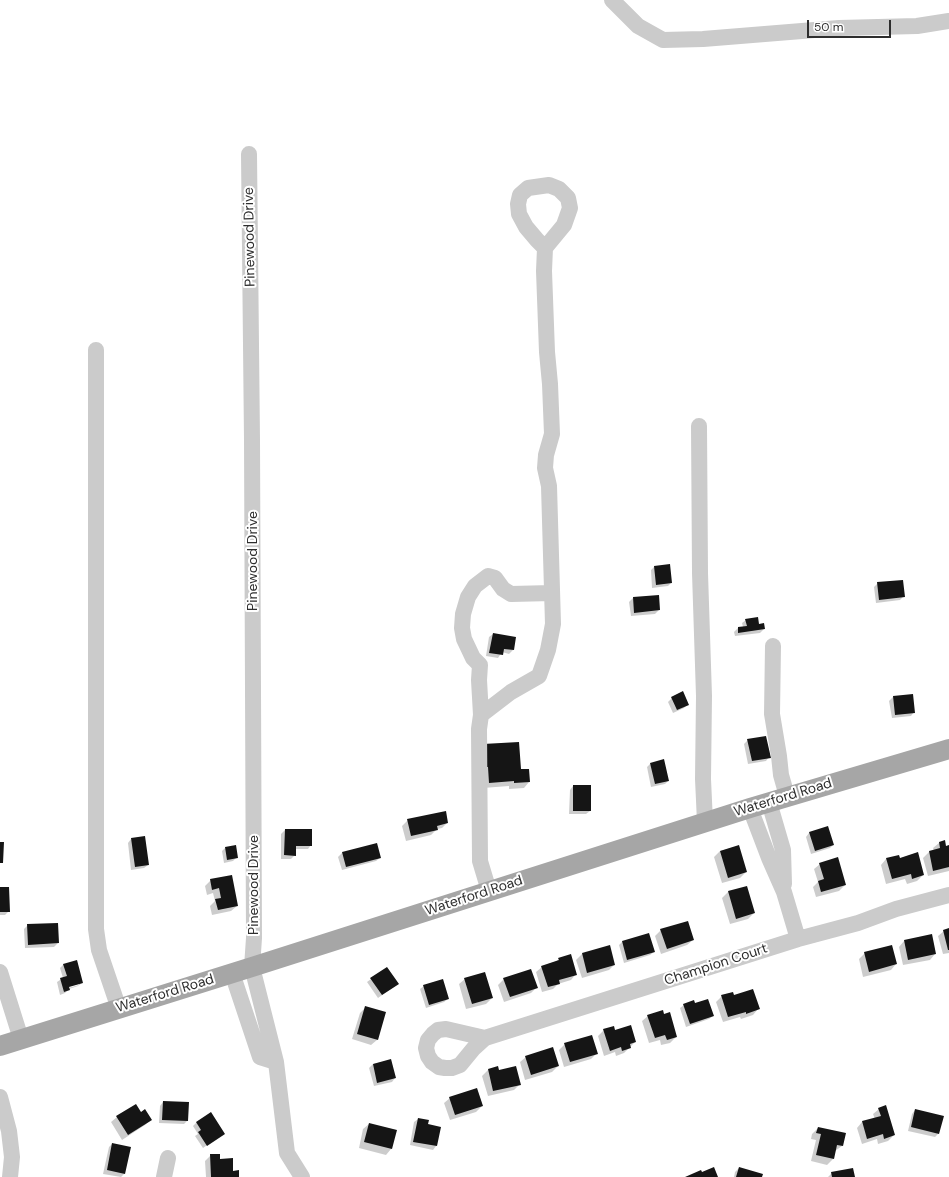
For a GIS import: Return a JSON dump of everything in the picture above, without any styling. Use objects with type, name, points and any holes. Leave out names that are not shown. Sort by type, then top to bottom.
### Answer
[{"type":"main road","name":"Waterford Road","points":[[0,1046],[778,799],[949,749]]},
{"type":"street","points":[[612,0],[638,26],[663,40],[704,40],[839,28],[917,26],[944,22]]},
{"type":"street","name":"Pinewood Drive","points":[[249,154],[252,432],[254,938],[252,967],[276,1062],[287,1153],[302,1177]]},
{"type":"street","points":[[481,715],[511,692],[539,676],[548,650],[553,624],[549,486],[545,468],[546,455],[552,434],[550,384],[546,352],[544,271],[545,248]]},
{"type":"street","points":[[96,350],[96,929],[99,950],[119,1009]]},
{"type":"street","points":[[699,426],[700,572],[704,696],[703,779],[706,822]]},
{"type":"street","points":[[489,891],[480,861],[480,665],[473,658],[464,639],[462,628],[463,614],[468,597],[475,586],[488,576],[495,578],[503,589],[511,594],[552,593]]},
{"type":"street","points":[[773,646],[772,714],[779,756],[780,775],[778,799],[783,850],[784,892]]},
{"type":"street","points":[[750,808],[784,892],[798,939]]},
{"type":"street","name":"Champion Court","points":[[485,1038],[798,939],[858,923],[896,909],[949,895]]},
{"type":"street","points":[[0,972],[21,1039]]},
{"type":"street","points":[[232,973],[260,1057],[276,1062]]},
{"type":"street","points":[[0,1097],[9,1131],[6,1157],[10,1177]]},
{"type":"street","points":[[164,1177],[168,1158]]},
{"type":"building","points":[[670,564],[672,583],[656,585],[654,566]]},
{"type":"building","points":[[903,580],[905,597],[879,600],[877,582]]},
{"type":"building","points":[[659,595],[660,610],[634,613],[633,597]]},
{"type":"building","points":[[758,617],[759,624],[764,623],[765,629],[738,633],[738,627],[747,626],[745,619]]},
{"type":"building","points":[[493,633],[516,637],[514,650],[504,649],[503,655],[489,653]]},
{"type":"building","points":[[683,691],[689,705],[677,710],[671,697]]},
{"type":"building","points":[[913,694],[915,713],[895,715],[893,696]]},
{"type":"building","points":[[766,736],[771,758],[752,761],[747,739]]},
{"type":"building","points":[[519,742],[521,769],[529,769],[530,782],[514,783],[514,781],[489,783],[488,767],[485,767],[483,744]]},
{"type":"building","points":[[664,759],[669,781],[655,784],[650,763]]},
{"type":"building","points":[[573,785],[591,785],[591,811],[573,811]]},
{"type":"building","points":[[446,811],[448,823],[437,826],[438,830],[411,836],[407,819]]},
{"type":"building","points":[[828,826],[834,845],[815,851],[809,832]]},
{"type":"building","points":[[285,829],[312,829],[312,846],[296,846],[296,856],[284,855]]},
{"type":"building","points":[[145,836],[149,865],[135,867],[131,838]]},
{"type":"building","points":[[945,840],[946,846],[949,845],[949,867],[933,871],[929,851],[940,848],[939,842]]},
{"type":"building","points":[[0,842],[4,842],[3,863],[0,863]]},
{"type":"building","points":[[377,843],[381,858],[346,867],[342,852]]},
{"type":"building","points":[[236,845],[238,858],[227,860],[225,847]]},
{"type":"building","points":[[739,845],[747,872],[728,878],[720,851]]},
{"type":"building","points":[[918,852],[924,875],[912,879],[911,874],[892,879],[886,858],[899,855],[900,858]]},
{"type":"building","points":[[838,857],[846,885],[821,892],[818,881],[824,879],[819,863]]},
{"type":"building","points":[[232,875],[238,906],[218,910],[215,899],[221,898],[219,888],[212,890],[210,879]]},
{"type":"building","points":[[747,886],[755,913],[736,919],[728,891]]},
{"type":"building","points":[[0,887],[9,887],[10,912],[0,912]]},
{"type":"building","points":[[688,921],[694,940],[667,949],[660,929]]},
{"type":"building","points":[[58,923],[59,943],[28,945],[27,924]]},
{"type":"building","points":[[949,928],[949,950],[948,950],[943,930]]},
{"type":"building","points":[[649,933],[655,952],[627,960],[622,941]]},
{"type":"building","points":[[932,934],[936,954],[908,960],[904,940]]},
{"type":"building","points":[[610,945],[615,965],[587,973],[582,953]]},
{"type":"building","points":[[892,945],[897,964],[869,972],[864,952]]},
{"type":"building","points":[[571,954],[577,975],[559,980],[560,984],[548,987],[541,966]]},
{"type":"building","points":[[77,960],[83,983],[69,987],[70,990],[64,992],[60,978],[67,976],[63,964]]},
{"type":"building","points":[[387,967],[399,984],[382,995],[370,978]]},
{"type":"building","points":[[531,969],[538,988],[510,997],[503,978]]},
{"type":"building","points":[[485,972],[493,998],[472,1004],[464,978]]},
{"type":"building","points":[[443,979],[449,999],[429,1005],[423,985]]},
{"type":"building","points":[[753,989],[760,1009],[746,1014],[746,1012],[728,1017],[721,995],[733,992],[734,995]]},
{"type":"building","points":[[708,999],[714,1016],[690,1024],[683,1004],[694,1000],[695,1003]]},
{"type":"building","points":[[365,1006],[386,1012],[378,1040],[357,1034]]},
{"type":"building","points":[[663,1010],[664,1014],[670,1012],[677,1037],[667,1040],[665,1035],[655,1038],[647,1015]]},
{"type":"building","points":[[631,1025],[636,1042],[630,1044],[631,1048],[622,1051],[621,1047],[610,1051],[603,1029],[614,1026],[615,1030]]},
{"type":"building","points":[[592,1035],[598,1054],[570,1062],[564,1043]]},
{"type":"building","points":[[553,1047],[559,1066],[531,1075],[525,1056]]},
{"type":"building","points":[[391,1059],[396,1078],[377,1083],[373,1064]]},
{"type":"building","points":[[498,1066],[499,1070],[516,1066],[521,1085],[493,1091],[488,1069]]},
{"type":"building","points":[[477,1088],[483,1106],[455,1115],[449,1097]]},
{"type":"building","points":[[163,1101],[189,1102],[188,1121],[162,1120]]},
{"type":"building","points":[[136,1104],[141,1112],[145,1109],[152,1120],[128,1135],[116,1116]]},
{"type":"building","points":[[886,1105],[895,1135],[884,1139],[883,1134],[867,1139],[862,1121],[881,1116],[878,1108]]},
{"type":"building","points":[[915,1109],[944,1116],[939,1134],[911,1127]]},
{"type":"building","points":[[211,1112],[225,1134],[207,1146],[198,1132],[201,1130],[196,1122]]},
{"type":"building","points":[[418,1118],[429,1120],[428,1124],[441,1127],[437,1146],[413,1142]]},
{"type":"building","points":[[369,1123],[397,1130],[392,1149],[364,1142]]},
{"type":"building","points":[[818,1127],[846,1133],[843,1146],[837,1145],[834,1159],[816,1155],[821,1134],[816,1133]]},
{"type":"building","points":[[112,1143],[131,1147],[125,1174],[107,1170]]},
{"type":"building","points":[[210,1154],[220,1154],[220,1159],[233,1158],[233,1171],[239,1170],[239,1177],[211,1177]]},
{"type":"building","points":[[714,1167],[718,1177],[685,1177],[701,1170],[702,1172]]},
{"type":"building","points":[[739,1167],[763,1174],[762,1177],[736,1177]]},
{"type":"building","points":[[853,1168],[855,1177],[832,1177],[831,1172]]}]
